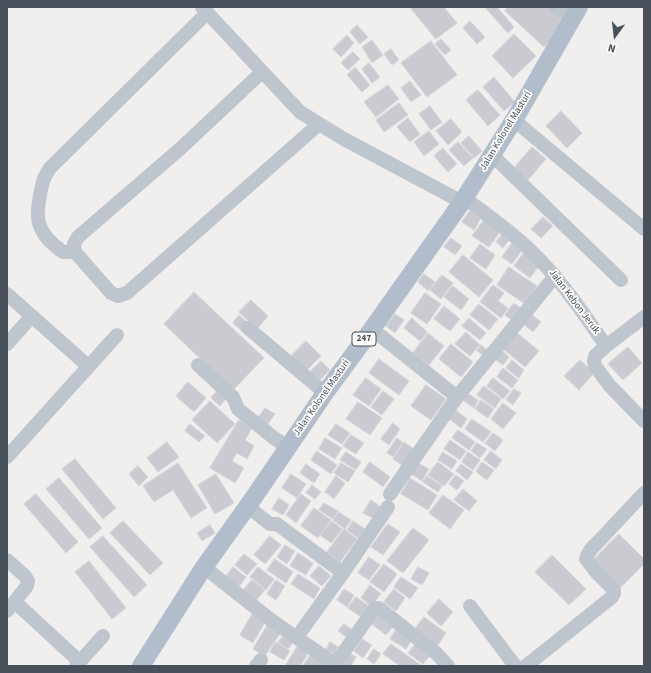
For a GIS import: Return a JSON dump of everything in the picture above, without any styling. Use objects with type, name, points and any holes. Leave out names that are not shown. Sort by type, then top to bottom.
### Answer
[{"type":"main road","name":"Jalan Kolonel Masturi","points":[[146,664],[204,567],[325,393],[464,200],[514,120],[576,13]]},
{"type":"street","points":[[555,7],[576,13]]},
{"type":"street","points":[[75,252],[63,252],[55,246],[38,223],[43,182],[50,168],[204,10]]},
{"type":"street","name":"Jalan Kebon Jeruk","points":[[204,10],[300,112],[378,158],[464,200],[515,236],[533,252],[555,276],[606,346]]},
{"type":"street","points":[[262,72],[181,148],[78,237],[74,244],[75,252],[111,293],[118,296],[127,293],[319,124]]},
{"type":"street","points":[[514,120],[644,229]]},
{"type":"street","points":[[492,155],[621,280]]},
{"type":"street","points":[[302,630],[343,573],[457,397],[555,276]]},
{"type":"street","points":[[7,294],[88,366]]},
{"type":"street","points":[[7,344],[32,316]]},
{"type":"street","points":[[644,317],[606,346],[595,356],[594,361],[595,366],[610,386],[644,421]]},
{"type":"street","points":[[248,328],[325,393]]},
{"type":"street","points":[[372,329],[457,397]]},
{"type":"street","points":[[7,457],[117,335]]},
{"type":"street","points":[[198,365],[233,397],[238,409],[274,438],[288,447]]},
{"type":"street","points":[[470,606],[513,663],[525,666],[612,597],[614,590],[597,573],[586,559],[592,547],[644,493]]},
{"type":"street","points":[[249,503],[275,518],[277,524],[343,573]]},
{"type":"street","points":[[7,560],[25,576],[28,581],[27,586],[11,607],[78,664],[103,636]]},
{"type":"street","points":[[204,567],[272,620],[335,665],[376,608],[379,608],[437,654],[448,666]]},
{"type":"building","points":[[410,7],[444,7],[457,23],[436,39]]},
{"type":"building","points":[[485,7],[497,7],[514,27],[508,33]]},
{"type":"building","points":[[508,7],[547,7],[566,24],[544,47],[505,11]]},
{"type":"building","points":[[470,21],[485,37],[477,44],[463,28]]},
{"type":"building","points":[[357,25],[368,37],[360,44],[350,32]]},
{"type":"building","points":[[514,34],[536,56],[513,78],[492,56]]},
{"type":"building","points":[[347,35],[354,43],[341,57],[333,49]]},
{"type":"building","points":[[441,39],[451,50],[445,55],[435,44]]},
{"type":"building","points":[[372,40],[383,55],[372,63],[362,47]]},
{"type":"building","points":[[431,41],[457,75],[427,97],[401,63]]},
{"type":"building","points":[[391,49],[399,60],[392,65],[384,54]]},
{"type":"building","points":[[353,52],[360,59],[348,70],[341,63]]},
{"type":"building","points":[[369,63],[380,77],[372,83],[362,69]]},
{"type":"building","points":[[355,67],[370,85],[362,92],[347,75]]},
{"type":"building","points":[[494,77],[515,102],[504,111],[483,87]]},
{"type":"building","points":[[410,81],[421,95],[411,102],[401,88]]},
{"type":"building","points":[[388,85],[399,99],[376,117],[364,102]]},
{"type":"building","points":[[478,90],[500,115],[488,126],[466,100]]},
{"type":"building","points":[[399,103],[408,115],[384,132],[376,120]]},
{"type":"building","points":[[430,106],[442,122],[431,130],[419,114]]},
{"type":"building","points":[[561,111],[582,133],[567,148],[546,126]]},
{"type":"building","points":[[408,118],[420,134],[410,142],[397,127]]},
{"type":"building","points":[[451,119],[462,132],[448,145],[436,131]]},
{"type":"building","points":[[429,131],[439,144],[424,156],[414,142]]},
{"type":"building","points":[[469,136],[482,151],[474,158],[461,143]]},
{"type":"building","points":[[458,142],[473,158],[464,166],[449,150]]},
{"type":"building","points":[[532,147],[546,159],[528,180],[514,168]]},
{"type":"building","points":[[443,148],[457,164],[448,172],[434,156]]},
{"type":"building","points":[[470,211],[481,218],[474,230],[462,222]]},
{"type":"building","points":[[543,217],[553,226],[541,238],[531,229]]},
{"type":"building","points":[[484,220],[500,232],[489,247],[472,236]]},
{"type":"building","points":[[504,232],[511,237],[503,248],[496,242]]},
{"type":"building","points":[[451,238],[462,246],[455,255],[444,247]]},
{"type":"building","points":[[515,239],[525,246],[512,264],[502,257]]},
{"type":"building","points":[[480,244],[495,255],[486,269],[470,258]]},
{"type":"building","points":[[525,251],[541,263],[530,278],[514,266]]},
{"type":"building","points":[[463,255],[493,280],[479,297],[449,272]]},
{"type":"building","points":[[509,267],[537,286],[525,304],[497,285]]},
{"type":"building","points":[[424,274],[435,282],[428,291],[418,282]]},
{"type":"building","points":[[442,275],[453,283],[441,299],[430,290]]},
{"type":"building","points":[[493,285],[504,293],[498,301],[508,308],[501,318],[480,302]]},
{"type":"building","points":[[453,286],[469,299],[461,310],[444,297]]},
{"type":"building","points":[[194,292],[264,358],[233,390],[164,324]]},
{"type":"building","points":[[425,293],[441,304],[427,324],[411,313]]},
{"type":"building","points":[[251,300],[268,316],[257,329],[239,312]]},
{"type":"building","points":[[514,303],[523,310],[513,321],[505,315]]},
{"type":"building","points":[[479,304],[498,319],[489,330],[470,315]]},
{"type":"building","points":[[444,306],[460,319],[450,331],[434,319]]},
{"type":"building","points":[[530,313],[541,322],[533,332],[522,323]]},
{"type":"building","points":[[395,314],[404,320],[395,333],[386,326]]},
{"type":"building","points":[[239,315],[249,324],[243,332],[233,323]]},
{"type":"building","points":[[412,318],[427,332],[420,341],[404,328]]},
{"type":"building","points":[[469,318],[486,333],[480,340],[462,326]]},
{"type":"building","points":[[466,332],[480,345],[470,356],[455,344]]},
{"type":"building","points":[[516,332],[539,351],[525,367],[502,348]]},
{"type":"building","points":[[428,333],[444,346],[429,365],[413,353]]},
{"type":"building","points":[[306,341],[321,356],[306,371],[291,356]]},
{"type":"building","points":[[451,344],[473,362],[461,377],[439,359]]},
{"type":"building","points":[[481,345],[487,350],[482,355],[477,351]]},
{"type":"building","points":[[628,347],[642,363],[623,380],[608,364]]},
{"type":"building","points":[[500,349],[509,357],[503,365],[493,358]]},
{"type":"building","points":[[379,359],[409,381],[399,395],[369,373]]},
{"type":"building","points":[[512,360],[524,370],[519,378],[506,368]]},
{"type":"building","points":[[580,360],[594,373],[579,390],[564,376]]},
{"type":"building","points":[[321,361],[330,370],[319,381],[310,372]]},
{"type":"building","points":[[503,368],[518,380],[512,388],[497,377]]},
{"type":"building","points":[[366,378],[381,389],[369,406],[353,395]]},
{"type":"building","points":[[493,378],[510,391],[503,399],[487,386]]},
{"type":"building","points":[[188,382],[206,398],[194,412],[176,396]]},
{"type":"building","points":[[426,385],[446,399],[431,420],[411,406]]},
{"type":"building","points":[[484,386],[501,399],[495,408],[477,395]]},
{"type":"building","points":[[514,389],[521,393],[513,405],[506,400]]},
{"type":"building","points":[[217,391],[226,399],[220,406],[211,398]]},
{"type":"building","points":[[383,391],[394,399],[382,415],[371,407]]},
{"type":"building","points":[[467,393],[478,400],[474,408],[462,400]]},
{"type":"building","points":[[481,400],[494,409],[488,418],[475,409]]},
{"type":"building","points":[[210,401],[235,424],[217,443],[192,420]]},
{"type":"building","points":[[358,402],[382,418],[370,435],[346,419]]},
{"type":"building","points":[[503,403],[516,413],[503,429],[491,419]]},
{"type":"building","points":[[265,408],[275,414],[268,424],[258,418]]},
{"type":"building","points":[[456,410],[467,419],[461,428],[449,419]]},
{"type":"building","points":[[472,419],[491,432],[483,442],[465,429]]},
{"type":"building","points":[[239,420],[252,428],[245,440],[254,446],[247,459],[237,453],[232,461],[244,468],[235,483],[210,468]]},
{"type":"building","points":[[393,423],[400,429],[389,445],[381,439]]},
{"type":"building","points":[[190,424],[205,436],[199,442],[185,431]]},
{"type":"building","points":[[336,424],[350,433],[342,444],[328,435]]},
{"type":"building","points":[[458,430],[475,442],[469,450],[452,438]]},
{"type":"building","points":[[493,433],[503,440],[495,451],[485,443]]},
{"type":"building","points":[[351,435],[364,443],[356,454],[343,446]]},
{"type":"building","points":[[325,438],[342,448],[335,459],[319,449]]},
{"type":"building","points":[[397,438],[403,443],[393,457],[387,453]]},
{"type":"building","points":[[450,440],[466,451],[460,460],[444,449]]},
{"type":"building","points":[[167,442],[179,457],[158,472],[147,458]]},
{"type":"building","points":[[404,442],[414,449],[403,466],[393,459]]},
{"type":"building","points":[[477,443],[487,449],[480,458],[471,451]]},
{"type":"building","points":[[317,451],[337,465],[331,474],[311,460]]},
{"type":"building","points":[[491,451],[502,460],[496,469],[484,460]]},
{"type":"building","points":[[346,452],[361,462],[356,470],[340,460]]},
{"type":"building","points":[[443,452],[457,461],[452,469],[438,460]]},
{"type":"building","points":[[468,452],[480,460],[473,470],[462,462]]},
{"type":"building","points":[[75,459],[116,508],[103,519],[62,469]]},
{"type":"building","points":[[370,462],[390,477],[383,487],[363,472]]},
{"type":"building","points":[[438,462],[454,474],[444,486],[428,475]]},
{"type":"building","points":[[482,462],[494,470],[487,480],[476,472]]},
{"type":"building","points":[[178,463],[207,508],[191,518],[173,490],[154,502],[143,486]]},
{"type":"building","points":[[341,463],[355,471],[348,482],[334,473]]},
{"type":"building","points":[[418,463],[429,469],[422,481],[411,474]]},
{"type":"building","points":[[306,464],[320,474],[314,483],[300,473]]},
{"type":"building","points":[[461,464],[473,472],[467,480],[456,471]]},
{"type":"building","points":[[138,466],[148,477],[139,486],[129,474]]},
{"type":"building","points":[[216,474],[234,503],[215,514],[198,485]]},
{"type":"building","points":[[291,474],[306,484],[297,498],[282,488]]},
{"type":"building","points":[[456,475],[464,481],[457,490],[449,484]]},
{"type":"building","points":[[336,476],[345,483],[334,499],[325,492]]},
{"type":"building","points":[[427,476],[442,486],[438,492],[423,482]]},
{"type":"building","points":[[59,478],[102,528],[89,539],[46,489]]},
{"type":"building","points":[[410,478],[437,495],[428,510],[401,494]]},
{"type":"building","points":[[312,485],[321,492],[315,499],[306,493]]},
{"type":"building","points":[[463,489],[477,501],[469,511],[454,500]]},
{"type":"building","points":[[36,494],[78,542],[66,553],[24,504]]},
{"type":"building","points":[[301,494],[311,501],[296,523],[286,515]]},
{"type":"building","points":[[443,495],[464,510],[450,529],[429,513]]},
{"type":"building","points":[[279,498],[289,505],[283,515],[272,509]]},
{"type":"building","points":[[371,500],[381,507],[374,519],[363,513]]},
{"type":"building","points":[[324,503],[338,511],[333,519],[319,510]]},
{"type":"building","points":[[314,508],[331,520],[318,538],[301,526]]},
{"type":"building","points":[[339,512],[351,520],[345,529],[333,520]]},
{"type":"building","points":[[123,521],[163,563],[150,575],[110,533]]},
{"type":"building","points":[[332,521],[342,529],[331,543],[320,535]]},
{"type":"building","points":[[353,521],[365,529],[358,538],[347,530]]},
{"type":"building","points":[[388,524],[400,532],[383,555],[371,547]]},
{"type":"building","points":[[210,525],[215,533],[202,541],[197,533]]},
{"type":"building","points":[[413,528],[429,540],[403,573],[387,561]]},
{"type":"building","points":[[344,529],[357,539],[340,562],[327,552]]},
{"type":"building","points":[[619,534],[644,559],[644,564],[620,588],[592,561]]},
{"type":"building","points":[[103,536],[147,585],[134,597],[90,547]]},
{"type":"building","points":[[270,536],[281,545],[265,564],[254,555]]},
{"type":"building","points":[[285,545],[295,551],[287,564],[277,557]]},
{"type":"building","points":[[298,553],[313,563],[306,575],[290,566]]},
{"type":"building","points":[[244,554],[257,564],[247,575],[235,565]]},
{"type":"building","points":[[552,555],[586,589],[569,605],[535,572]]},
{"type":"building","points":[[369,557],[380,565],[369,580],[358,573]]},
{"type":"building","points":[[275,559],[293,572],[286,583],[267,570]]},
{"type":"building","points":[[89,561],[126,608],[112,619],[75,572]]},
{"type":"building","points":[[384,564],[397,574],[384,592],[370,582]]},
{"type":"building","points":[[319,566],[331,576],[322,586],[310,576]]},
{"type":"building","points":[[233,567],[246,577],[238,588],[225,578]]},
{"type":"building","points":[[258,567],[274,579],[266,590],[250,577]]},
{"type":"building","points":[[418,567],[429,573],[422,585],[411,579]]},
{"type":"building","points":[[298,574],[320,588],[314,599],[291,584]]},
{"type":"building","points":[[401,577],[418,588],[410,599],[394,587]]},
{"type":"building","points":[[252,580],[265,590],[254,603],[241,593]]},
{"type":"building","points":[[276,580],[285,586],[276,600],[267,594]]},
{"type":"building","points":[[370,585],[381,594],[371,606],[361,598]]},
{"type":"building","points":[[344,589],[354,595],[347,607],[337,600]]},
{"type":"building","points":[[394,589],[405,598],[396,611],[384,602]]},
{"type":"building","points":[[356,597],[373,609],[365,620],[348,608]]},
{"type":"building","points":[[439,599],[453,612],[441,626],[427,613]]},
{"type":"building","points":[[377,611],[395,624],[386,635],[369,622]]},
{"type":"building","points":[[253,613],[266,620],[253,643],[240,635]]},
{"type":"building","points":[[424,617],[446,633],[436,648],[413,631]]},
{"type":"building","points":[[268,624],[281,632],[265,656],[253,649]]},
{"type":"building","points":[[344,624],[356,632],[350,640],[338,631]]},
{"type":"building","points":[[397,628],[413,638],[406,649],[390,639]]},
{"type":"building","points":[[286,633],[295,640],[288,649],[278,642]]},
{"type":"building","points":[[362,639],[372,645],[363,658],[354,651]]},
{"type":"building","points":[[418,641],[433,652],[423,664],[408,653]]},
{"type":"building","points":[[276,642],[290,651],[284,660],[270,652]]},
{"type":"building","points":[[300,642],[311,649],[300,666],[287,666],[286,665]]},
{"type":"building","points":[[330,642],[338,647],[334,654],[326,650]]},
{"type":"building","points":[[391,644],[422,666],[400,666],[383,654]]},
{"type":"building","points":[[374,649],[381,654],[374,664],[367,659]]},
{"type":"building","points":[[346,651],[356,657],[351,666],[341,666]]},
{"type":"building","points":[[312,652],[332,666],[303,666]]}]
